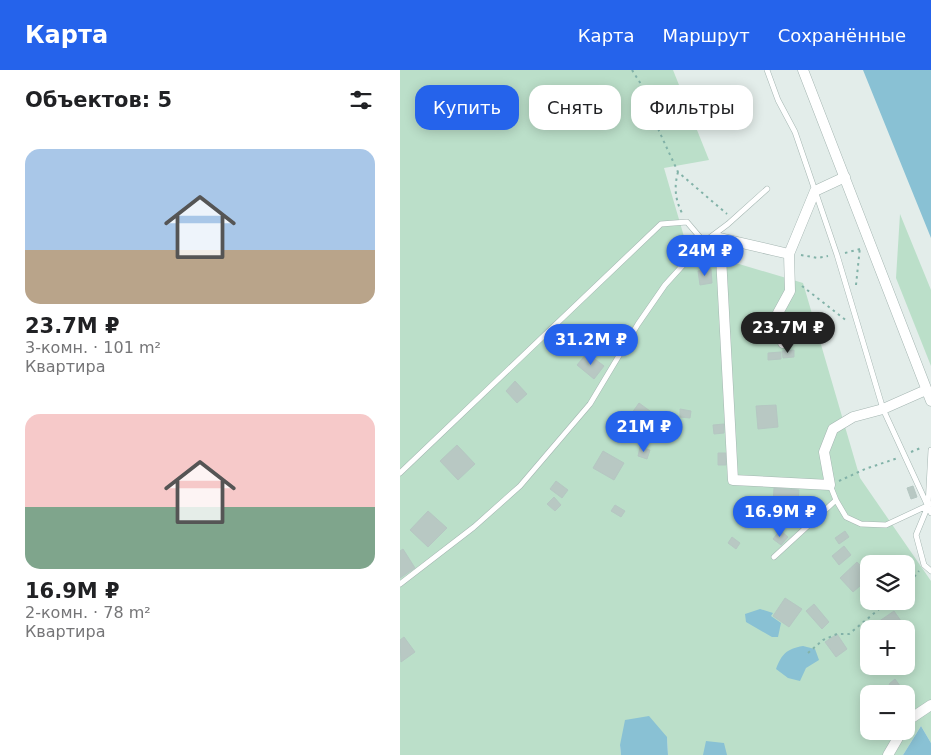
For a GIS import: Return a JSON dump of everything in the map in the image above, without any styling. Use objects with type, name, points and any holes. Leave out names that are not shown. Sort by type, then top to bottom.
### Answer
[{"type":"street","points":[[803,70],[846,177],[931,402]]},
{"type":"street","points":[[783,343],[778,313],[790,291],[789,254],[815,191],[846,177]]},
{"type":"street","points":[[789,254],[720,238],[733,480],[830,485],[824,452],[833,429],[853,417],[883,410],[926,390]]},
{"type":"street","points":[[915,716],[931,705]]},
{"type":"street","points":[[888,755],[897,740]]},
{"type":"lane","points":[[767,70],[778,100],[795,132],[837,255],[883,410],[929,505],[931,513]]},
{"type":"lane","points":[[400,584],[474,526],[520,486],[590,404],[643,316],[665,285],[704,242],[734,219],[766,189]]},
{"type":"lane","points":[[400,473],[661,224],[687,222],[704,242]]},
{"type":"lane","points":[[704,242],[720,238]]},
{"type":"lane","points":[[931,450],[929,505],[916,534],[924,565],[931,571]]},
{"type":"lane","points":[[830,485],[846,517],[862,524],[886,525],[929,505]]},
{"type":"lane","points":[[774,557],[836,500]]},
{"type":"path","points":[[632,70],[646,92],[659,131],[678,172],[734,219]]},
{"type":"path","points":[[678,172],[674,186],[678,205],[687,222]]},
{"type":"path","points":[[853,310],[862,222]]},
{"type":"path","points":[[790,276],[859,331]]},
{"type":"path","points":[[830,485],[865,469],[905,456],[922,447]]},
{"type":"path","points":[[808,653],[815,649],[823,640],[837,634],[843,636],[849,634],[878,610]]},
{"type":"green space","points":[[400,70],[673,70],[679,85],[631,85],[631,130],[697,130],[709,160],[664,168],[685,240],[699,252],[803,283],[860,478],[913,555],[860,555],[860,610],[915,610],[915,558],[931,581],[931,743],[921,726],[915,736],[915,685],[860,685],[860,740],[912,740],[903,755],[668,755],[667,737],[620,745],[621,755],[400,755]]},
{"type":"green space","points":[[900,214],[931,290],[931,366],[896,278]]},
{"type":"water","points":[[863,70],[931,70],[931,238]]},
{"type":"water","points":[[760,609],[773,613],[771,616],[781,623],[778,637],[772,637],[746,622],[745,614]]},
{"type":"water","points":[[803,646],[815,649],[819,660],[806,668],[800,681],[788,678],[776,669],[785,653]]},
{"type":"water","points":[[649,716],[667,737],[668,755],[621,755],[620,745],[625,720]]},
{"type":"water","points":[[921,726],[931,743],[931,755],[903,755],[912,740],[915,740],[915,736]]},
{"type":"water","points":[[706,741],[724,743],[727,755],[703,755]]},
{"type":"building","points":[[711,269],[712,283],[700,285],[698,271]]},
{"type":"building","points":[[794,350],[794,357],[783,358],[782,351]]},
{"type":"building","points":[[781,352],[781,359],[768,360],[768,353]]},
{"type":"building","points":[[587,353],[604,366],[594,379],[577,365]]},
{"type":"building","points":[[515,381],[527,394],[517,403],[506,391]]},
{"type":"building","points":[[639,403],[650,411],[640,425],[629,417]]},
{"type":"building","points":[[776,405],[778,427],[758,429],[756,406]]},
{"type":"building","points":[[680,409],[691,411],[690,418],[680,417]]},
{"type":"building","points":[[652,416],[659,418],[658,428],[650,426]]},
{"type":"building","points":[[724,424],[724,433],[714,434],[713,425]]},
{"type":"building","points":[[457,445],[475,464],[458,480],[440,461]]},
{"type":"building","points":[[640,447],[650,450],[647,459],[638,456]]},
{"type":"building","points":[[603,451],[624,463],[614,480],[593,468]]},
{"type":"building","points":[[718,453],[726,453],[726,465],[718,465]]},
{"type":"building","points":[[556,481],[568,490],[562,498],[550,489]]},
{"type":"building","points":[[913,486],[917,497],[911,499],[907,488]]},
{"type":"building","points":[[774,488],[799,490],[797,523],[772,521]]},
{"type":"building","points":[[554,497],[561,505],[555,511],[547,504]]},
{"type":"building","points":[[615,505],[625,511],[621,517],[611,511]]},
{"type":"building","points":[[428,511],[447,528],[428,547],[410,530]]},
{"type":"building","points":[[780,530],[788,537],[781,545],[773,539]]},
{"type":"building","points":[[845,531],[849,537],[839,544],[835,538]]},
{"type":"building","points":[[732,537],[740,543],[736,549],[728,543]]},
{"type":"building","points":[[844,546],[851,555],[839,565],[832,556]]},
{"type":"building","points":[[403,549],[415,568],[400,578],[400,551]]},
{"type":"building","points":[[857,562],[860,565],[860,586],[853,592],[840,578]]},
{"type":"building","points":[[785,598],[802,609],[789,627],[773,616]]},
{"type":"building","points":[[814,604],[829,622],[822,629],[806,611]]},
{"type":"building","points":[[894,611],[900,620],[881,620]]},
{"type":"building","points":[[837,634],[847,649],[836,657],[825,642]]},
{"type":"building","points":[[404,637],[415,652],[401,662],[400,640]]},
{"type":"building","points":[[895,679],[899,685],[890,685]]}]
